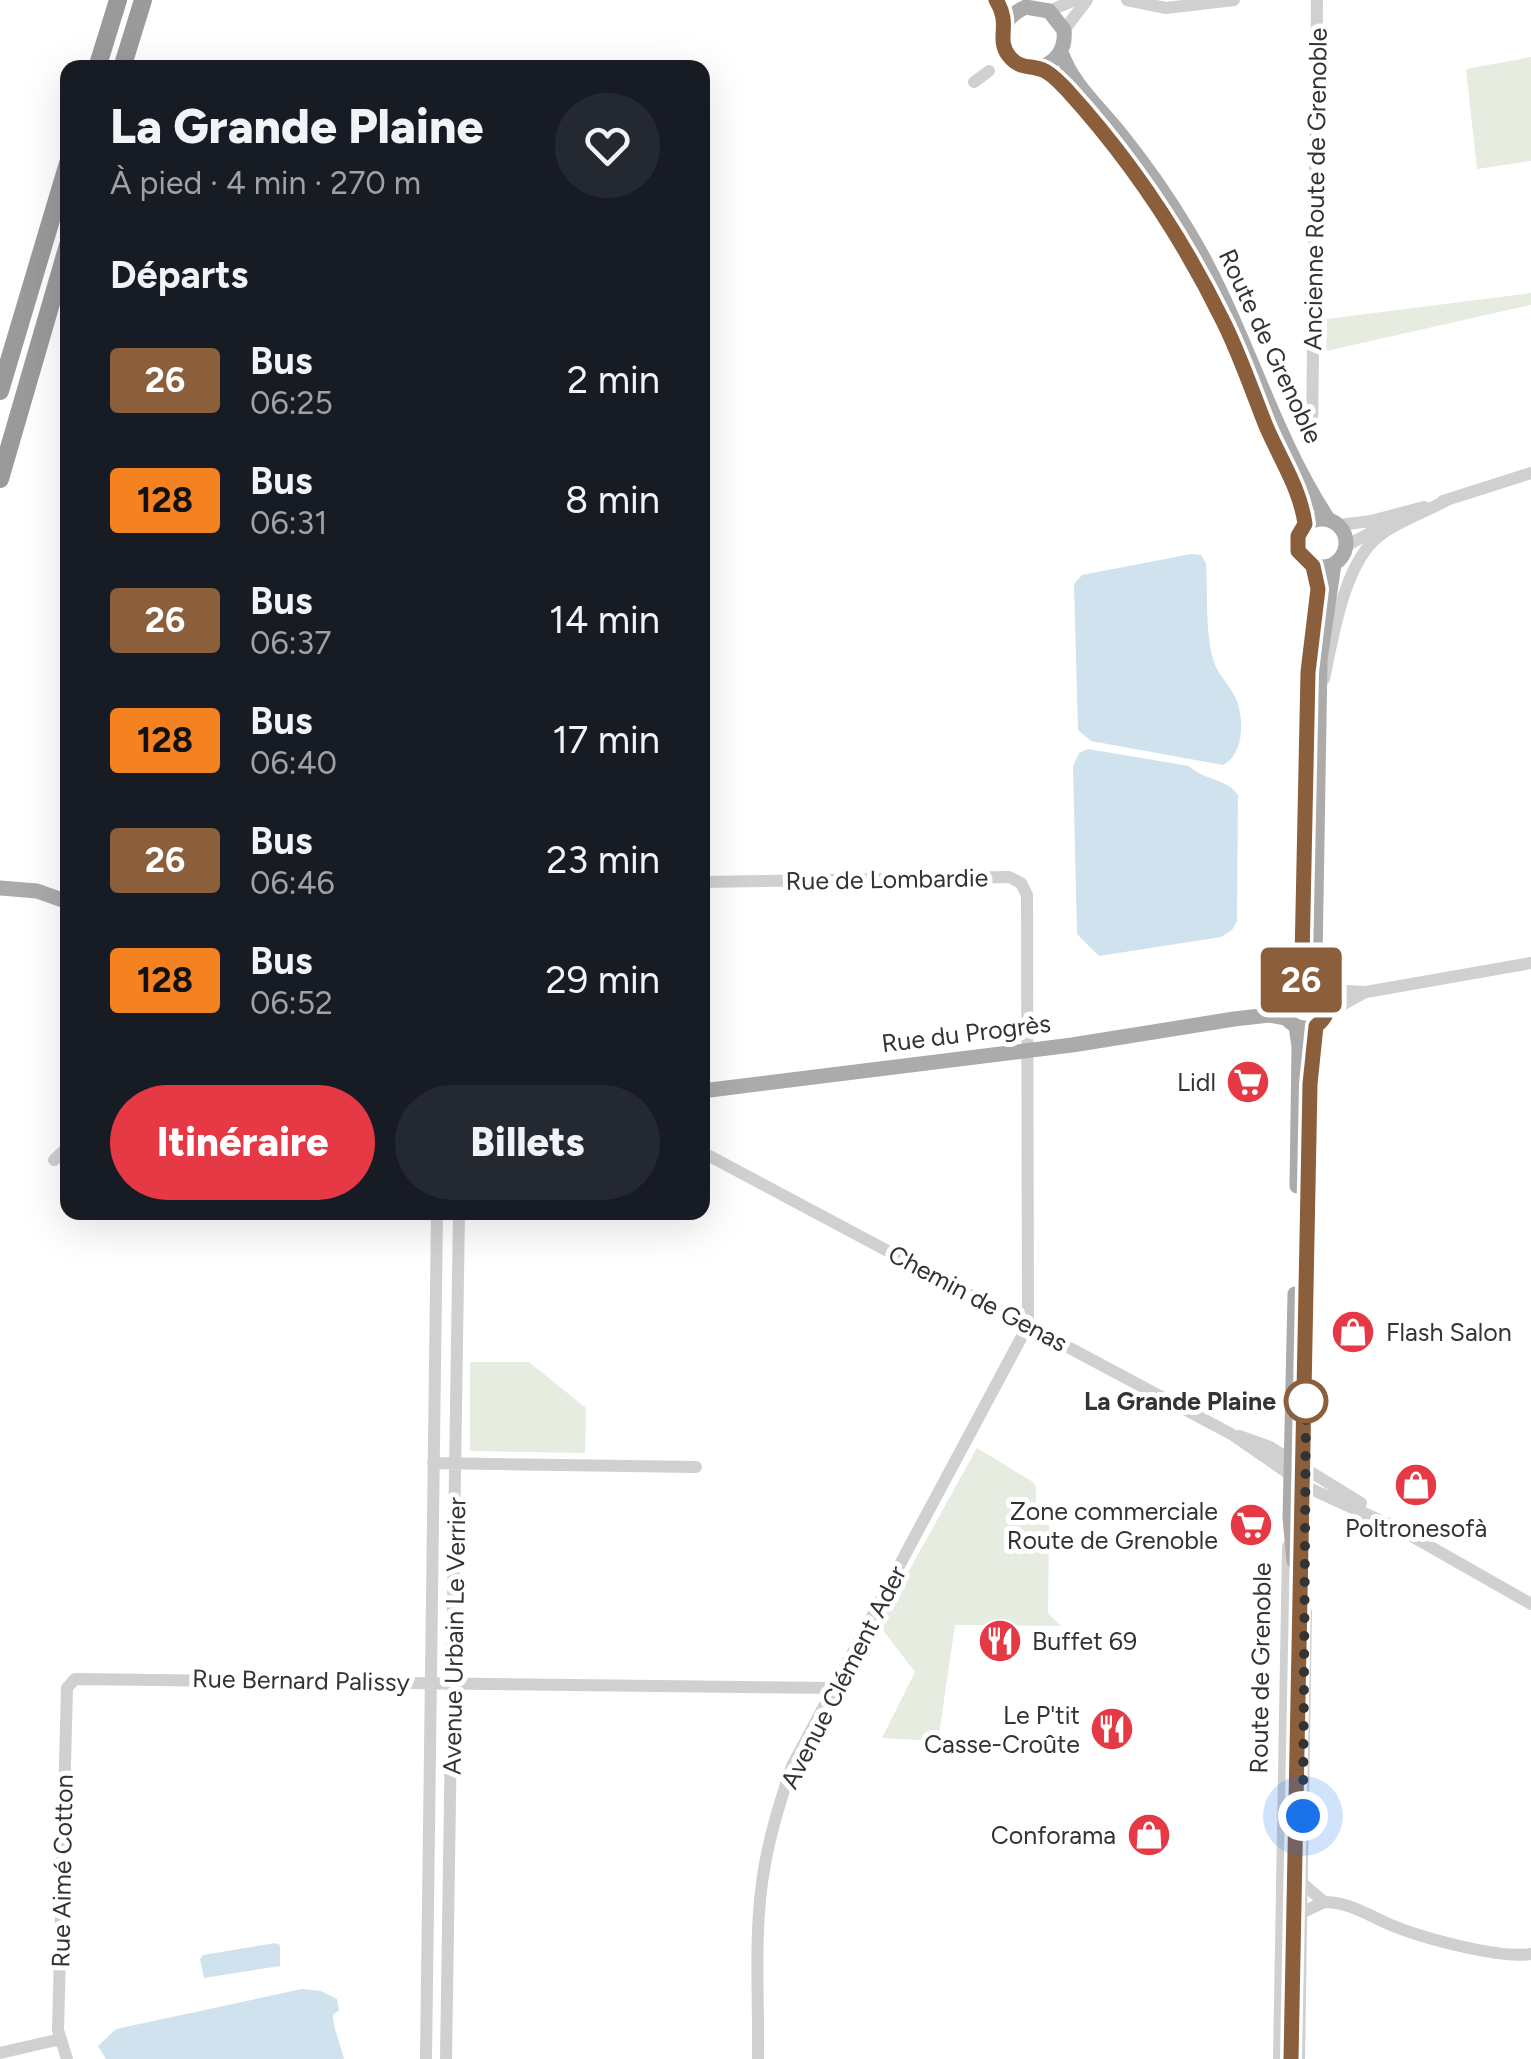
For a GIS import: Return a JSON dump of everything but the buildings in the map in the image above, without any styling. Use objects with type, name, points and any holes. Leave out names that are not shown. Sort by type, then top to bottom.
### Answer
[{"type":"highway","points":[[99,60],[118,0]]},
{"type":"highway","points":[[124,60],[143,0]]},
{"type":"highway","points":[[0,391],[60,190]]},
{"type":"highway","points":[[0,479],[60,272]]},
{"type":"main road","points":[[996,0],[1006,23]]},
{"type":"main road","points":[[1020,4],[1049,10],[1064,30],[1061,52],[1048,65],[1039,68],[1017,64],[1006,53],[1002,38],[1006,23],[1020,4]]},
{"type":"main road","name":"Route de Grenoble","points":[[1061,52],[1076,83],[1140,159],[1206,261],[1239,327],[1287,444],[1333,522]]},
{"type":"main road","name":"Route de Grenoble","points":[[1039,68],[1066,89],[1105,137],[1180,242],[1224,324],[1295,484],[1305,524]]},
{"type":"main road","points":[[1312,520],[1333,522],[1345,534],[1346,546],[1334,564],[1320,660],[1316,960],[1329,1012],[1316,1026],[1291,1022],[1282,998],[1296,982],[1302,964],[1308,672],[1318,589],[1313,566],[1302,557],[1297,544],[1305,524],[1312,520]]},
{"type":"main road","points":[[1313,566],[1334,564]]},
{"type":"main road","points":[[0,888],[37,891],[60,899]]},
{"type":"main road","points":[[1296,982],[1303,979],[1322,986]]},
{"type":"main road","name":"Rue du Progrès","points":[[1234,1019],[1282,998]]},
{"type":"main road","name":"Rue du Progrès","points":[[710,1090],[1234,1019],[1269,1016],[1291,1022]]},
{"type":"main road","name":"Route de Grenoble","points":[[1285,2059],[1299,1576],[1303,1558],[1298,1472],[1299,1047],[1291,1022]]},
{"type":"main road","name":"Route de Grenoble","points":[[1285,2059],[1294,1560],[1290,1518],[1298,1472],[1310,1084],[1316,1026]]},
{"type":"street","points":[[1049,10],[1075,0]]},
{"type":"street","points":[[1064,30],[1087,0]]},
{"type":"street","points":[[1128,0],[1166,8],[1234,0]]},
{"type":"street","name":"Ancienne Route de Grenoble","points":[[1312,437],[1317,0]]},
{"type":"street","points":[[974,82],[989,71]]},
{"type":"street","points":[[1333,522],[1371,521],[1531,473]]},
{"type":"street","points":[[1346,546],[1362,535],[1447,500]]},
{"type":"street","points":[[1322,689],[1352,572],[1367,548],[1379,536],[1447,500]]},
{"type":"street","name":"Rue de Lombardie","points":[[710,882],[1009,876],[1020,883],[1027,895],[1028,1325]]},
{"type":"street","points":[[1322,986],[1366,992],[1531,963]]},
{"type":"street","points":[[1329,1012],[1366,992]]},
{"type":"street","name":"Chemin de Genas","points":[[710,1150],[724,1161]]},
{"type":"street","points":[[54,1160],[60,1155]]},
{"type":"street","name":"Chemin de Genas","points":[[710,1155],[1233,1435],[1270,1447],[1298,1472],[1531,1604]]},
{"type":"street","name":"Avenue Urbain Le Verrier","points":[[426,2059],[437,1220]]},
{"type":"street","name":"Avenue Urbain Le Verrier","points":[[446,2059],[459,1220]]},
{"type":"street","name":"Avenue Clément Ader","points":[[758,2059],[764,1868],[777,1809],[792,1766],[1028,1325]]},
{"type":"street","points":[[433,1463],[696,1467]]},
{"type":"street","name":"Route de Grenoble","points":[[1299,2059],[1306,1627],[1303,1558]]},
{"type":"street","name":"Rue Bernard Palissy","points":[[70,1682],[89,1676],[834,1688]]},
{"type":"street","name":"Rue Aimé Cotton","points":[[67,2059],[58,2030],[66,1700],[70,1682]]},
{"type":"street","points":[[1302,1882],[1324,1902],[1349,1906],[1404,1930],[1504,1954],[1531,1954]]},
{"type":"street","points":[[1302,1913],[1324,1902]]},
{"type":"street","points":[[0,2053],[61,2039]]},
{"type":"shaded area","points":[[1531,57],[1531,161],[1477,169],[1466,69]]},
{"type":"shaded area","points":[[1531,293],[1531,305],[1326,351],[1327,319]]},
{"type":"shaded area","points":[[470,1362],[529,1362],[586,1408],[585,1453],[470,1451]]},
{"type":"shaded area","points":[[977,1448],[1033,1482],[1036,1488],[1036,1516],[1049,1526],[1048,1613],[1061,1626],[955,1625],[938,1741],[882,1738],[915,1672],[879,1625]]},
{"type":"water","points":[[1201,555],[1206,563],[1210,648],[1215,665],[1237,701],[1241,718],[1239,745],[1223,765],[1091,741],[1078,730],[1074,584],[1082,575]]},
{"type":"water","points":[[1088,749],[1189,766],[1238,795],[1237,921],[1232,930],[1221,937],[1099,956],[1077,934],[1073,766],[1079,753]]},
{"type":"water","points":[[280,1945],[280,1966],[204,1978],[200,1959],[203,1955]]},
{"type":"water","points":[[302,1989],[321,1991],[337,1999],[339,2010],[333,2020],[344,2059],[106,2059],[98,2046],[116,2029]]},
{"type":"bus line","name":"26","points":[[996,0],[1006,23],[1002,38],[1006,53],[1017,64],[1046,72],[1066,89],[1152,198],[1196,269],[1295,484],[1305,524],[1298,536],[1298,551],[1313,566],[1318,583],[1308,672],[1304,931],[1296,982],[1318,982],[1326,990],[1330,1004],[1326,1017],[1316,1026],[1310,1084],[1291,2059]]},
{"type":"place","name":"Lidl","points":[[1248,1082]]},
{"type":"place","name":"Flash Salon","points":[[1353,1332]]},
{"type":"place","name":"La Grande Plaine","points":[[1306,1401]]},
{"type":"place","name":"Poltronesofà","points":[[1416,1485]]},
{"type":"place","name":"Zone commerciale Route de Grenoble","points":[[1251,1525]]},
{"type":"place","name":"Buffet 69","points":[[1000,1641]]},
{"type":"place","name":"Le P'tit Casse-Croûte","points":[[1112,1729]]},
{"type":"place","name":"Conforama","points":[[1149,1835]]},
{"type":"route","points":[[1303,1816],[1306,1401]]}]
